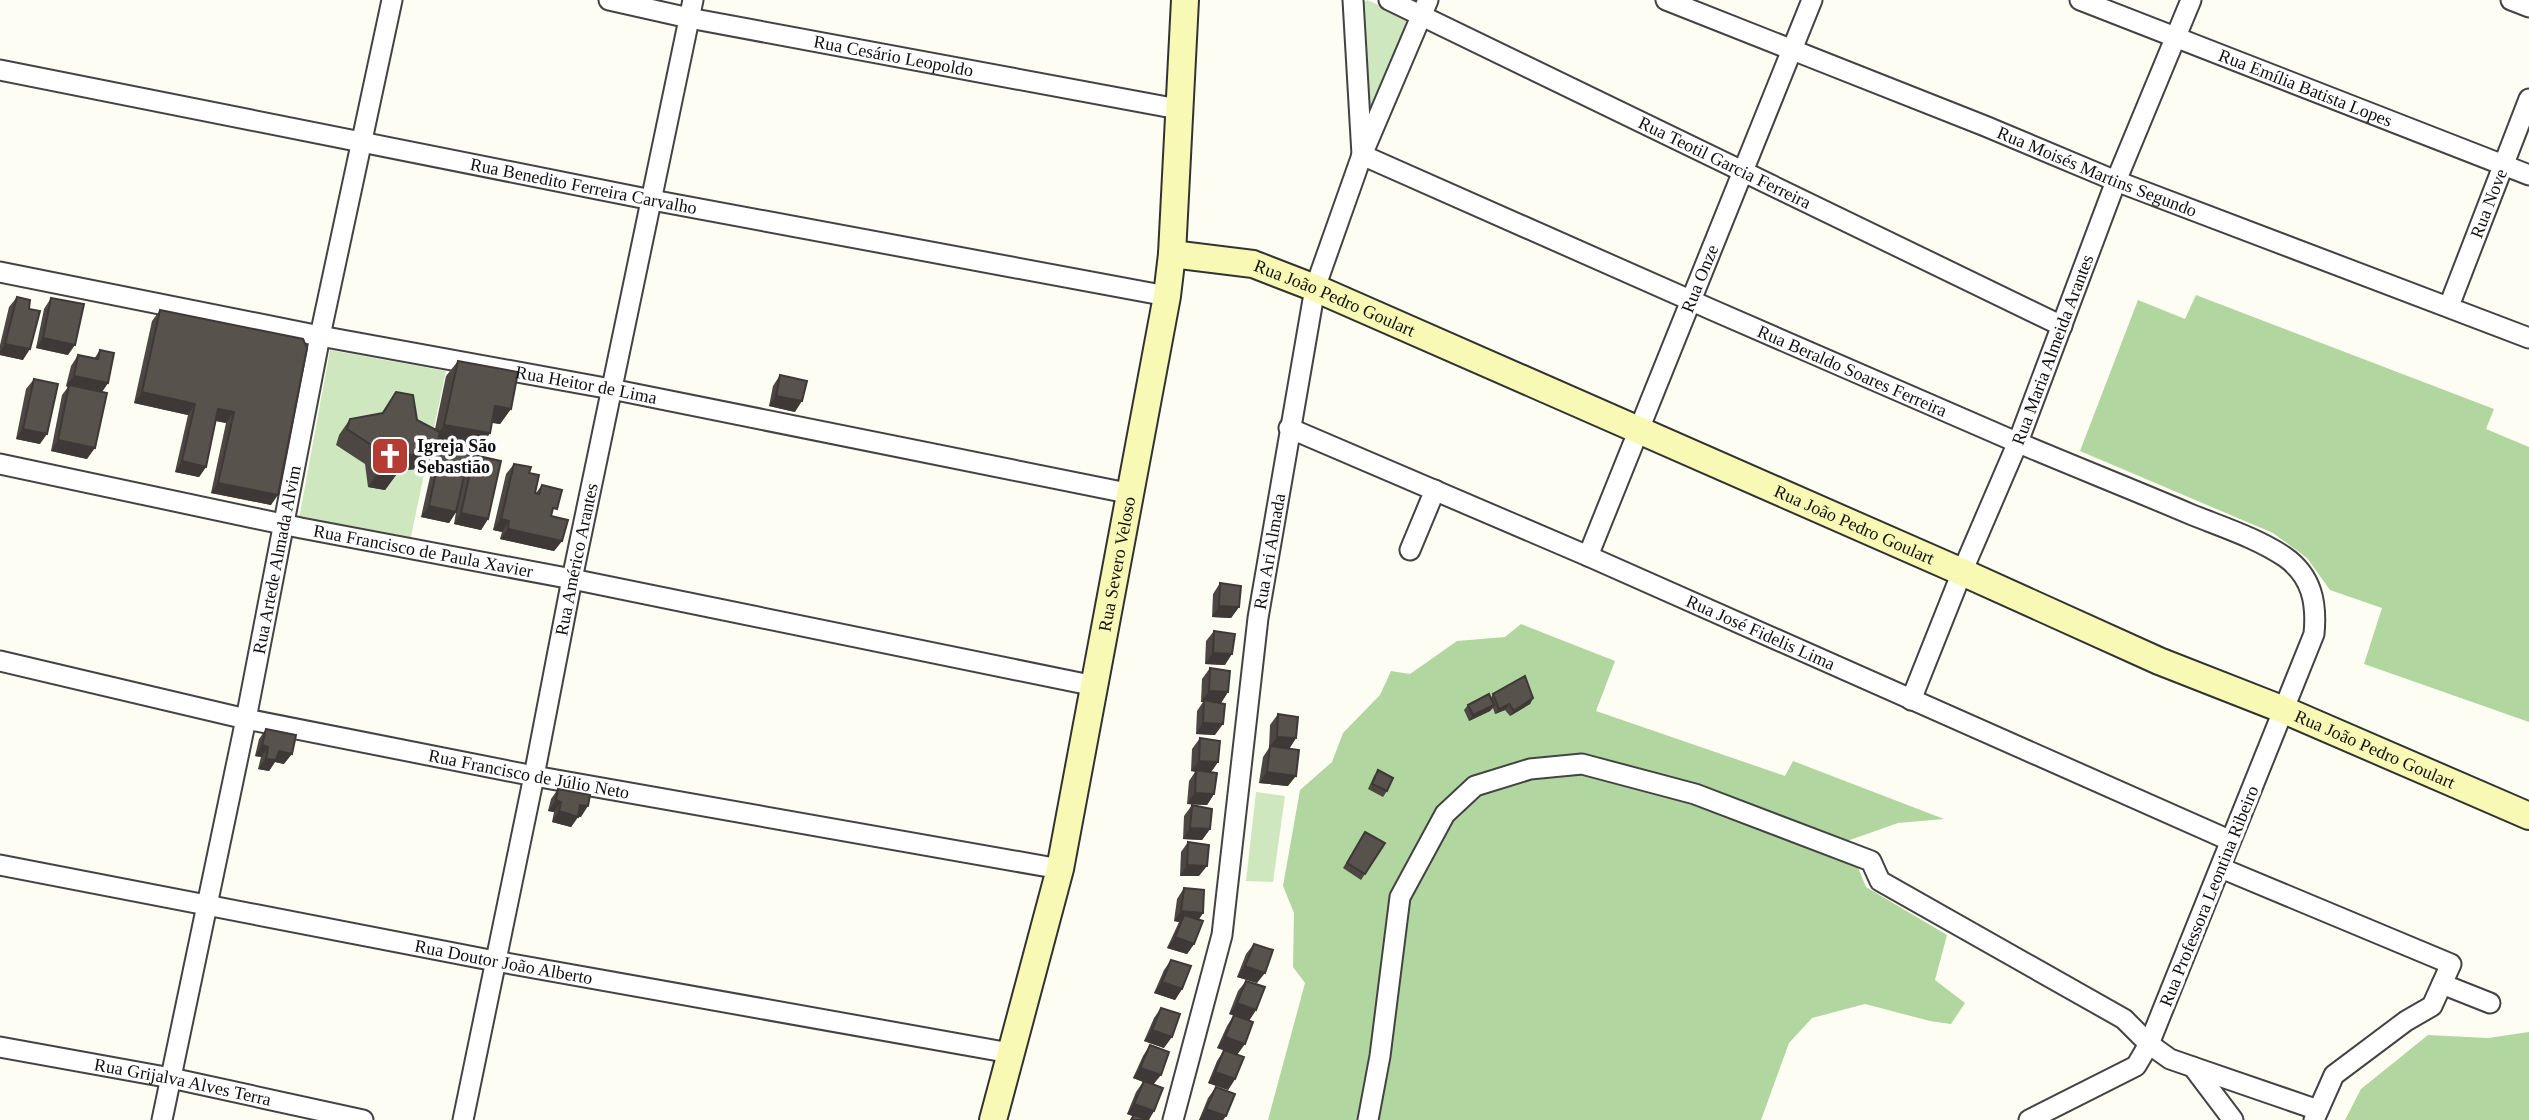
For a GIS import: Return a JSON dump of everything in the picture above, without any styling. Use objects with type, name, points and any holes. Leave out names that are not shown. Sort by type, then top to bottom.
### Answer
[{"type":"street","name":"Rua Artede Almada Alvim","points":[[162,1120],[246,719],[320,337],[392,0]]},
{"type":"street","name":"Rua Cesário Leopoldo","points":[[609,0],[691,9],[1178,109]]},
{"type":"street","name":"Rua Severo Veloso","points":[[993,1120],[1060,869],[1167,296],[1172,254],[1185,0]]},
{"type":"street","points":[[1353,0],[1362,155]]},
{"type":"street","name":"Rua Teotil Garcia Ferreira","points":[[1389,0],[1425,7],[1742,173],[2062,326]]},
{"type":"street","name":"Rua Moisés Martins Segundo","points":[[1666,0],[1985,126],[2116,181],[2529,338]]},
{"type":"street","name":"Rua Onze","points":[[1588,556],[1812,0]]},
{"type":"street","name":"Rua Emília Batista Lopes","points":[[2080,0],[2529,175]]},
{"type":"street","name":"Rua Maria Almeida Arantes","points":[[1911,699],[2018,442],[2116,181],[2191,0]]},
{"type":"street","points":[[2511,0],[2529,7]]},
{"type":"street","name":"Rua Ari Almada","points":[[1173,1120],[1222,935],[1258,618],[1315,288],[1362,155],[1425,7]]},
{"type":"street","name":"Rua Américo Arantes","points":[[463,1120],[691,9]]},
{"type":"street","name":"Rua Benedito Ferreira Carvalho","points":[[0,70],[652,200],[1167,296]]},
{"type":"street","name":"Rua Nove","points":[[2449,306],[2529,99]]},
{"type":"street","name":"Rua Beraldo Soares Ferreira","points":[[1362,155],[1690,302],[2267,547],[2286,558],[2300,571],[2313,591],[2316,612]]},
{"type":"street","name":"Rua João Pedro Goulart","points":[[1172,254],[1253,264],[1315,288],[2159,661],[2284,710],[2529,816]]},
{"type":"street","name":"Rua Heitor de Lima","points":[[0,272],[320,337],[611,389],[1132,494]]},
{"type":"street","name":"Rua José Fidelis Lima","points":[[1289,428],[1588,556],[2230,840]]},
{"type":"street","name":"Rua Francisco de Paula Xavier","points":[[0,464],[283,524],[572,579],[1095,686]]},
{"type":"street","points":[[1410,550],[1435,490]]},
{"type":"street","name":"Rua Professora Leontina Ribeiro","points":[[2029,1120],[2136,1066],[2149,1044],[2314,634],[2316,612]]},
{"type":"street","name":"Rua Francisco de Júlio Neto","points":[[0,661],[246,719],[534,775],[1060,869]]},
{"type":"street","points":[[1367,1120],[1380,1056],[1400,897],[1445,814],[1475,786],[1530,769],[1582,764],[1696,794],[1871,861],[1880,881],[2124,1019],[2169,1059],[2316,1115],[2334,1075],[2406,1021],[2432,1006],[2451,964],[2221,868]]},
{"type":"street","name":"Rua Doutor João Alberto","points":[[0,865],[208,903],[495,961],[1010,1053]]},
{"type":"street","points":[[2442,984],[2490,1003]]},
{"type":"street","name":"Rua Grijalva Alves Terra","points":[[0,1047],[171,1078],[363,1120]]},
{"type":"street","points":[[2193,1067],[2233,1120]]},
{"type":"green space","points":[[1367,0],[1403,15],[1408,26],[1375,102],[1367,107],[1358,7]]},
{"type":"green space","points":[[2196,295],[2494,409],[2486,429],[2529,447],[2529,722],[2364,664],[2382,608],[2330,590],[2307,558],[2273,533],[2080,451],[2138,300],[2185,319]]},
{"type":"green space","points":[[330,350],[446,371],[410,541],[299,519]]},
{"type":"green space","points":[[1521,624],[1615,661],[1596,711],[1785,776],[1793,761],[1944,819],[1898,823],[1847,841],[1866,887],[1947,935],[1935,980],[1965,1003],[1951,1024],[1865,1004],[1812,1018],[1789,1043],[1761,1120],[1268,1120],[1305,983],[1293,967],[1294,913],[1283,886],[1300,790],[1332,762],[1343,733],[1380,695],[1391,671],[1410,674],[1457,641],[1505,637]]},
{"type":"green space","points":[[1256,792],[1285,796],[1273,882],[1246,881]]},
{"type":"green space","points":[[2529,1032],[2529,1120],[2345,1120],[2361,1089],[2428,1035],[2488,1038]]},
{"type":"building","points":[[17,297],[30,300],[29,309],[40,311],[30,349],[5,344]]},
{"type":"building","points":[[51,298],[84,304],[75,345],[43,338]]},
{"type":"building","points":[[160,310],[303,339],[307,348],[278,495],[218,483],[234,412],[218,409],[206,467],[182,461],[195,404],[142,392]]},
{"type":"building","points":[[100,350],[114,353],[108,383],[74,376],[78,355],[98,359]]},
{"type":"building","points":[[458,361],[518,372],[511,409],[495,406],[490,433],[444,425]]},
{"type":"building","points":[[780,375],[807,381],[802,401],[776,396]]},
{"type":"building","points":[[34,379],[58,384],[47,434],[23,429]]},
{"type":"building","points":[[69,385],[107,393],[95,448],[58,440]]},
{"type":"building","points":[[396,392],[413,395],[417,420],[440,432],[435,452],[410,455],[396,474],[379,471],[376,448],[347,429],[350,419],[383,413]]},
{"type":"building","points":[[441,448],[469,454],[456,512],[429,506]]},
{"type":"building","points":[[474,455],[501,461],[488,519],[461,513]]},
{"type":"building","points":[[514,464],[531,467],[529,473],[539,475],[535,493],[539,494],[542,485],[562,490],[557,509],[553,508],[551,516],[568,520],[562,541],[508,529],[509,521],[501,519]]},
{"type":"building","points":[[1220,583],[1241,586],[1239,607],[1219,606]]},
{"type":"building","points":[[1214,631],[1235,634],[1232,654],[1213,653]]},
{"type":"building","points":[[1210,668],[1230,671],[1228,692],[1209,691]]},
{"type":"building","points":[[1525,676],[1533,698],[1514,711],[1509,704],[1499,709],[1493,694]]},
{"type":"building","points":[[1489,694],[1494,705],[1473,715],[1468,705]]},
{"type":"building","points":[[1204,700],[1225,704],[1223,724],[1203,723]]},
{"type":"building","points":[[1278,714],[1298,717],[1296,738],[1277,737]]},
{"type":"building","points":[[266,729],[296,735],[292,754],[279,751],[276,760],[266,759],[268,747],[262,745]]},
{"type":"building","points":[[1200,738],[1220,741],[1218,762],[1199,761]]},
{"type":"building","points":[[1270,746],[1299,750],[1296,776],[1267,772]]},
{"type":"building","points":[[1196,770],[1217,773],[1214,794],[1195,793]]},
{"type":"building","points":[[1378,770],[1393,778],[1387,791],[1372,784]]},
{"type":"building","points":[[558,789],[590,795],[588,806],[580,805],[578,817],[559,811],[561,802],[556,800]]},
{"type":"building","points":[[1192,805],[1212,809],[1210,829],[1190,828]]},
{"type":"building","points":[[1365,832],[1385,843],[1365,874],[1347,863]]},
{"type":"building","points":[[1188,842],[1209,845],[1207,866],[1187,865]]},
{"type":"building","points":[[1184,888],[1204,890],[1203,913],[1181,911]]},
{"type":"building","points":[[1184,915],[1203,921],[1194,944],[1175,937]]},
{"type":"building","points":[[1254,944],[1273,950],[1265,973],[1245,966]]},
{"type":"building","points":[[1171,960],[1191,966],[1182,989],[1162,982]]},
{"type":"building","points":[[1246,981],[1265,987],[1256,1010],[1237,1003]]},
{"type":"building","points":[[1161,1008],[1180,1014],[1172,1037],[1152,1030]]},
{"type":"building","points":[[1234,1015],[1253,1022],[1245,1044],[1225,1037]]},
{"type":"building","points":[[1150,1045],[1169,1052],[1161,1075],[1140,1068]]},
{"type":"building","points":[[1224,1050],[1244,1057],[1235,1079],[1215,1072]]},
{"type":"building","points":[[1144,1081],[1163,1088],[1154,1111],[1134,1104]]},
{"type":"building","points":[[1216,1087],[1235,1094],[1226,1116],[1206,1109]]},
{"type":"building","points":[[1134,1115],[1149,1120],[1131,1120]]},
{"type":"place","name":"Igreja São Sebastião","points":[[390,456]]}]
